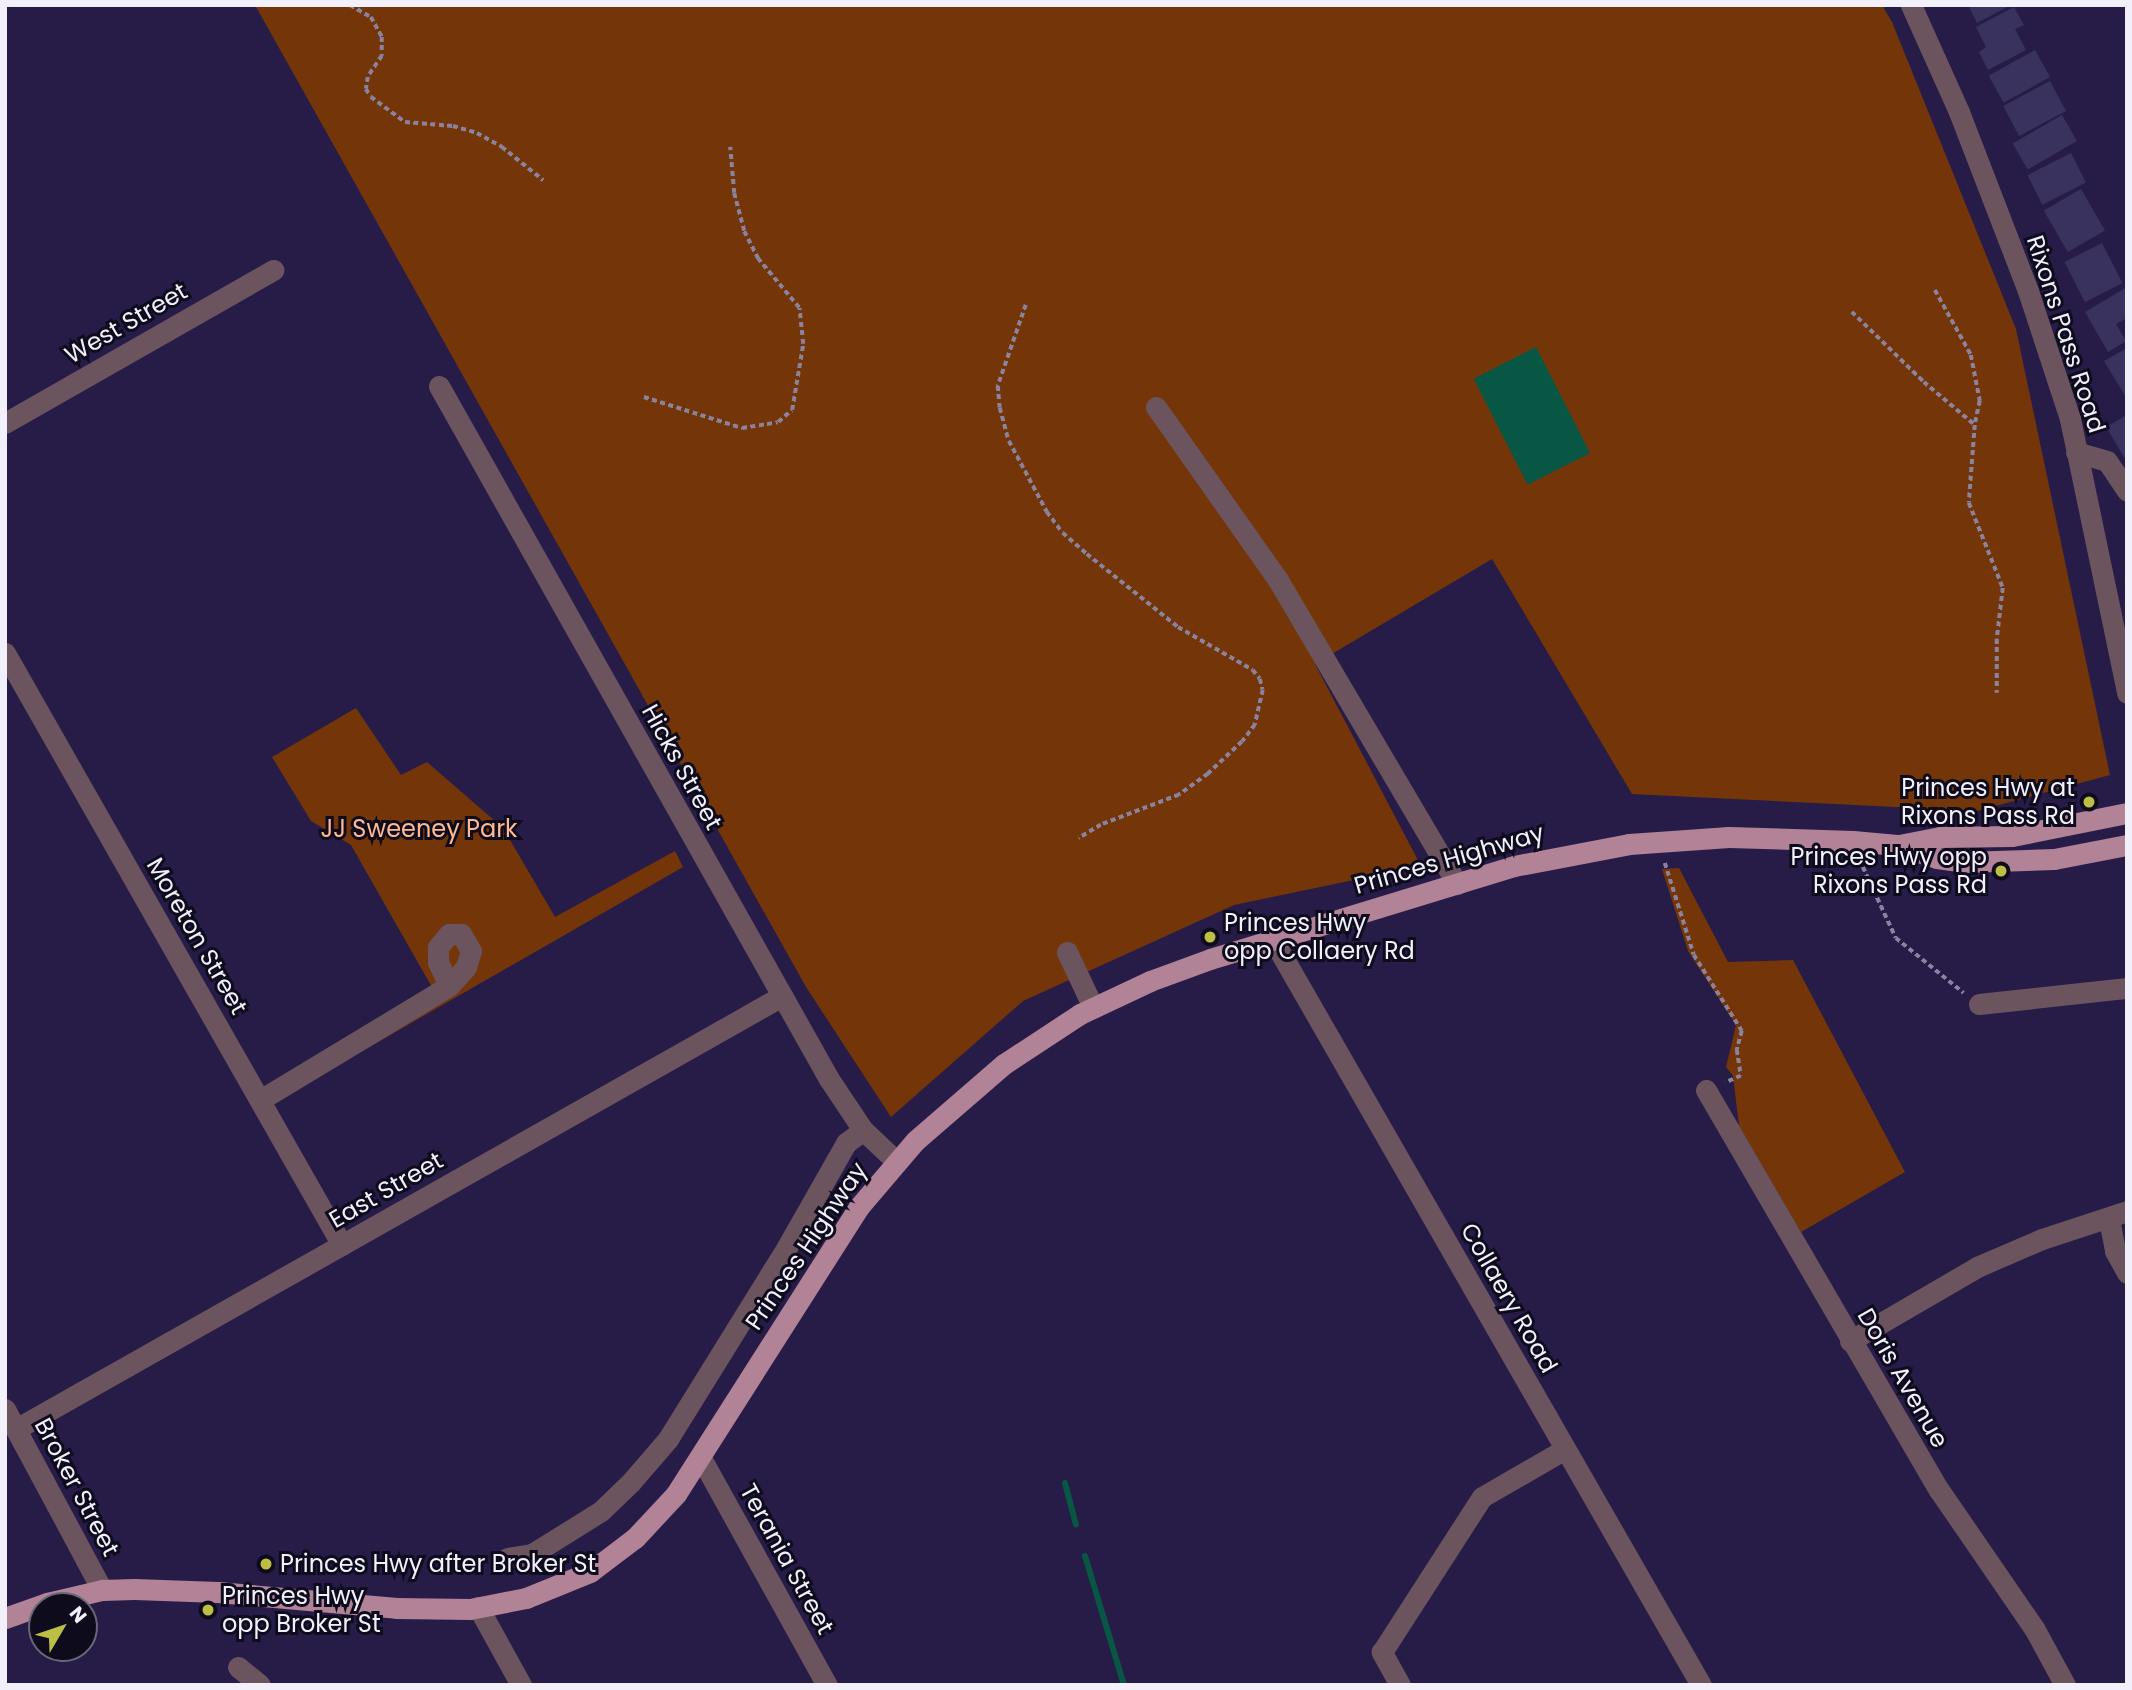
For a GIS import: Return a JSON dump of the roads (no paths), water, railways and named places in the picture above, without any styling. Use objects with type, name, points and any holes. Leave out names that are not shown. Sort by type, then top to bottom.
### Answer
[{"type":"main road","name":"Princes Highway","points":[[5,1618],[47,1603],[102,1590],[191,1590],[431,1610],[478,1607],[547,1592],[601,1564],[649,1524],[701,1458],[858,1208],[896,1161],[952,1107],[1004,1064],[1093,1007],[1150,981],[1272,938],[1558,856],[1650,842],[1742,837],[1897,845],[1940,837],[2011,836],[2127,813]]},
{"type":"main road","name":"Princes Highway","points":[[1897,845],[1937,858],[1966,862],[2054,859],[2127,845]]},
{"type":"street","name":"Rixons Pass Road","points":[[1910,5],[1959,112],[2028,291],[2070,419],[2076,452],[2120,621],[2127,693]]},
{"type":"street","name":"West Street","points":[[5,423],[273,270]]},
{"type":"street","name":"Hicks Street","points":[[439,386],[782,996],[863,1130],[896,1161]]},
{"type":"street","points":[[1156,407],[1278,580],[1457,884]]},
{"type":"street","points":[[2076,452],[2107,461],[2127,491]]},
{"type":"street","name":"Moreton Street","points":[[5,653],[342,1245]]},
{"type":"street","name":"Collaery Road","points":[[1272,938],[1701,1685]]},
{"type":"street","points":[[1067,952],[1093,1007]]},
{"type":"street","points":[[260,1100],[449,986]]},
{"type":"street","points":[[1979,1004],[2127,988]]},
{"type":"street","name":"East Street","points":[[16,1429],[782,996]]},
{"type":"street","name":"Doris Avenue","points":[[1706,1090],[1939,1490],[2034,1628],[2065,1685]]},
{"type":"street","points":[[507,1558],[532,1554],[601,1511],[631,1482],[668,1438],[787,1247],[846,1143],[863,1130]]},
{"type":"street","points":[[1850,1341],[1977,1267],[2042,1239],[2118,1215],[2115,1251],[2127,1273]]},
{"type":"street","name":"Broker Street","points":[[5,1409],[102,1590]]},
{"type":"street","points":[[1400,1685],[1382,1652],[1482,1497],[1565,1449]]},
{"type":"street","name":"Terania Street","points":[[701,1458],[827,1685]]},
{"type":"street","points":[[478,1607],[521,1685]]},
{"type":"street","points":[[238,1667],[260,1685]]},
{"type":"waterway","points":[[1065,1483],[1076,1525]]},
{"type":"waterway","points":[[1085,1556],[1124,1685]]},
{"type":"place","name":"Princes Hwy at Rixons Pass Rd","points":[[2089,802]]},
{"type":"place","name":"Princes Hwy opp Rixons Pass Rd","points":[[2001,871]]},
{"type":"place","name":"Princes Hwy opp Collaery Rd","points":[[1210,937]]},
{"type":"place","name":"Princes Hwy after Broker St","points":[[266,1564]]},
{"type":"place","name":"Princes Hwy opp Broker St","points":[[208,1610]]},
{"type":"park label","name":"JJ Sweeney Park","points":[[419,829]]}]
